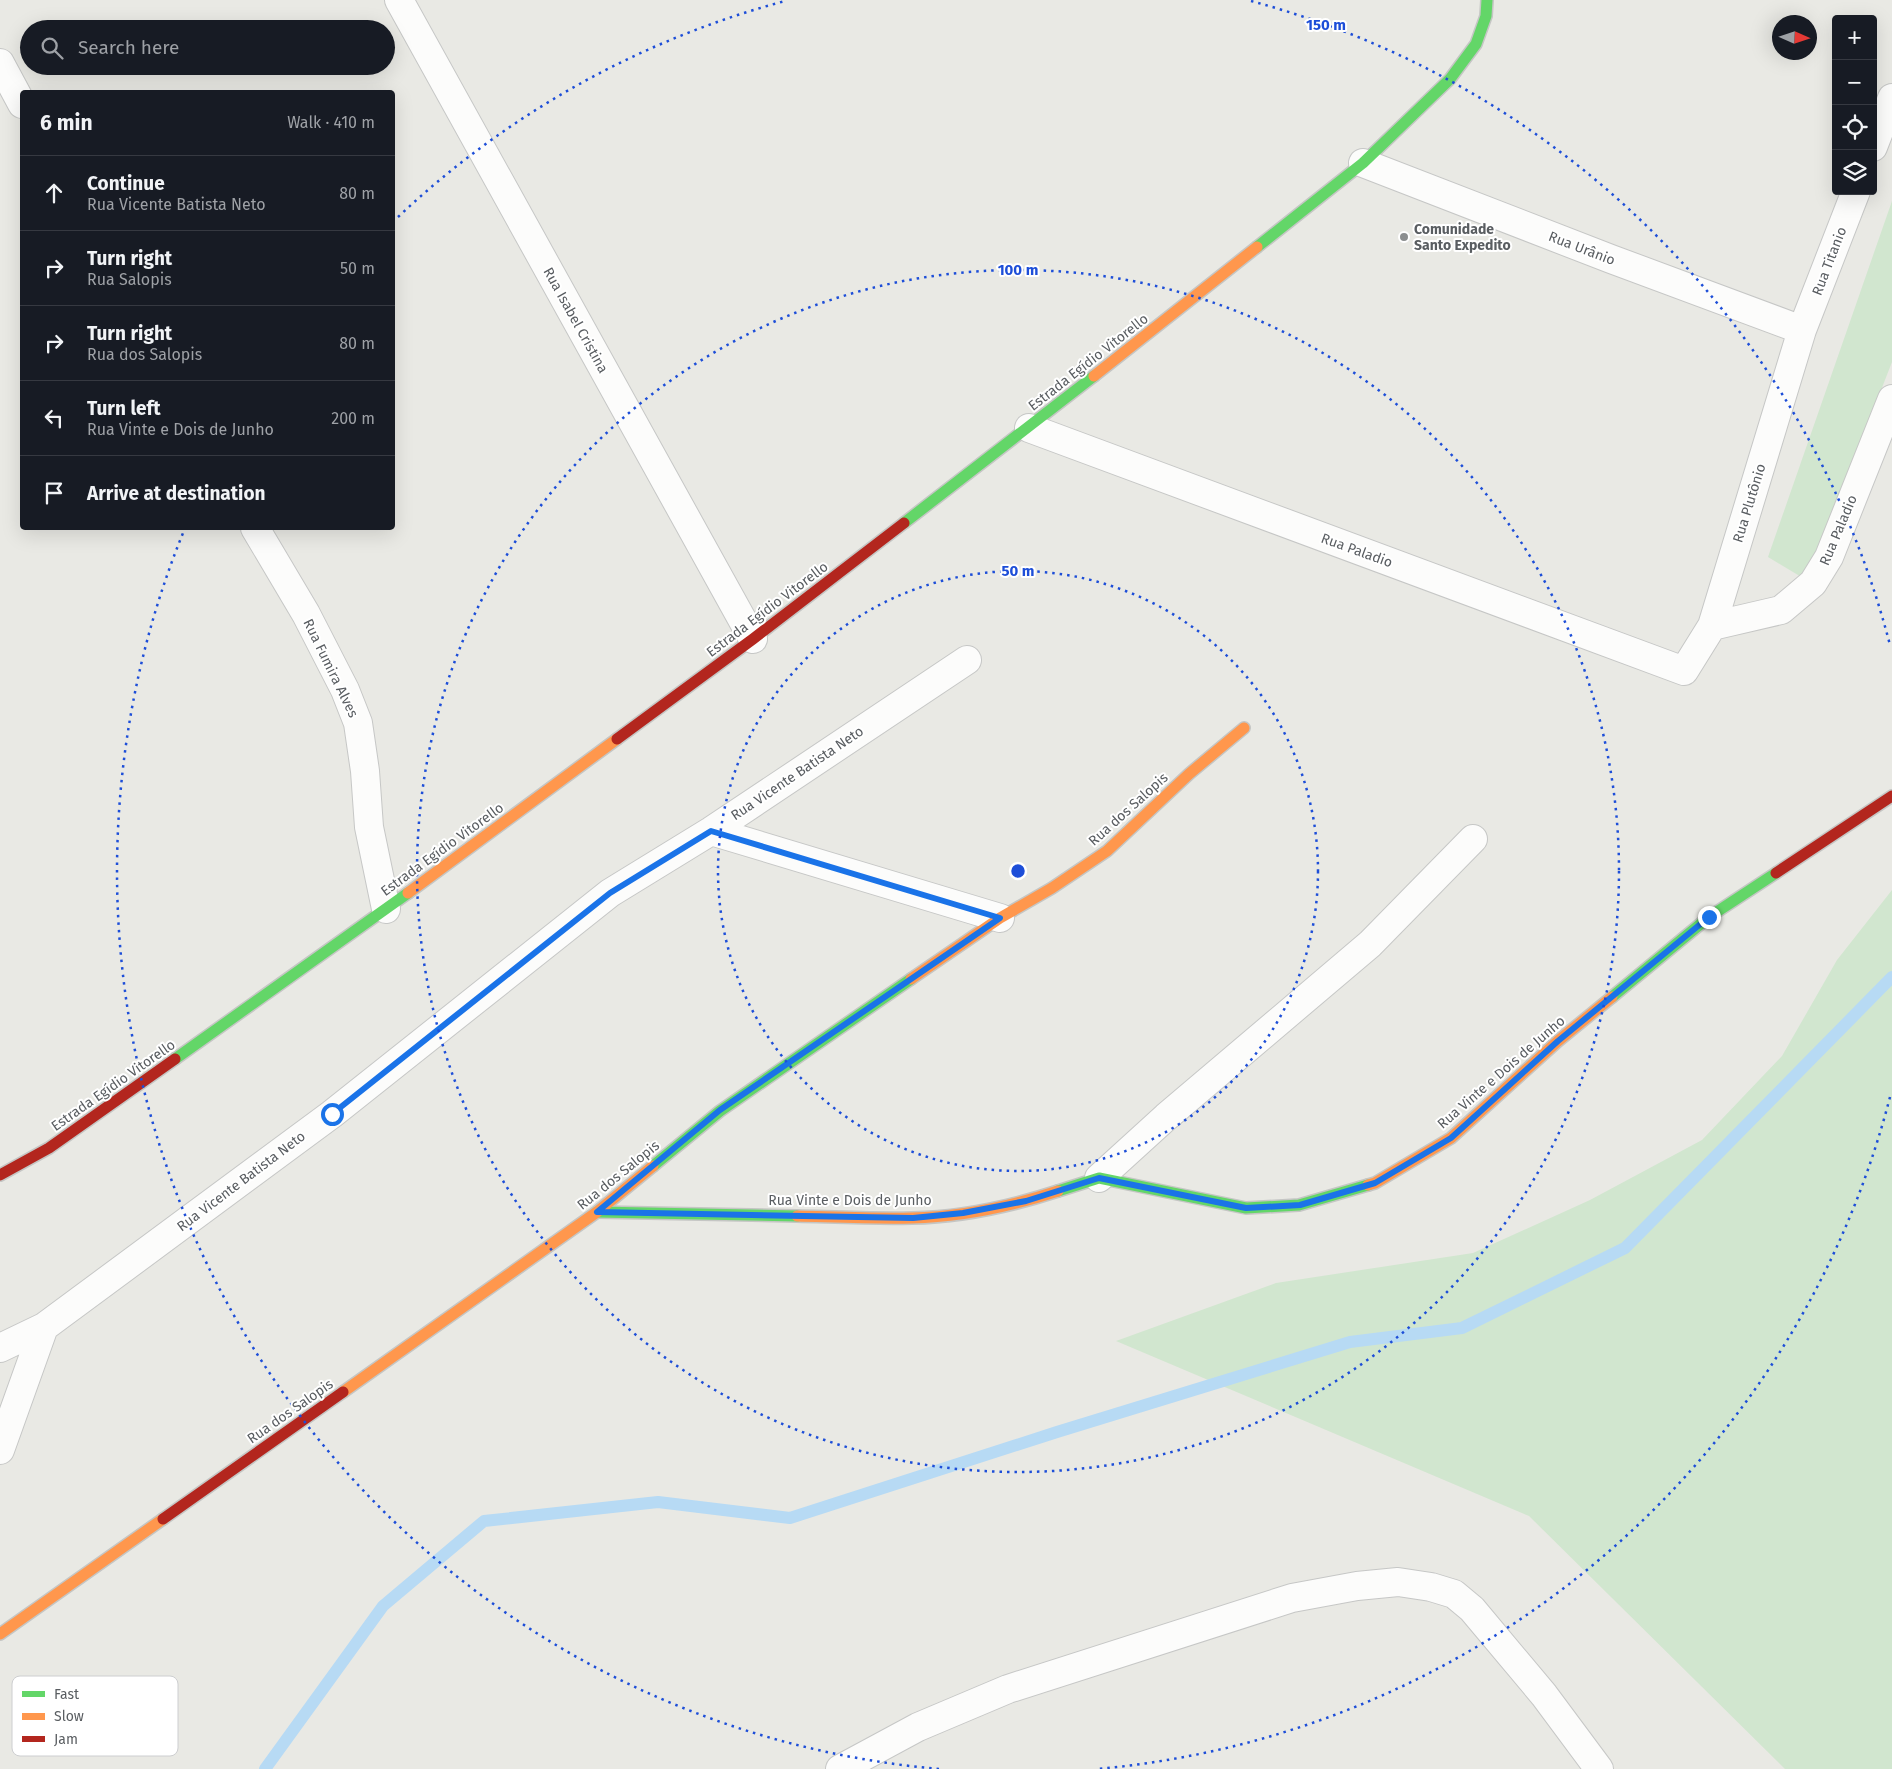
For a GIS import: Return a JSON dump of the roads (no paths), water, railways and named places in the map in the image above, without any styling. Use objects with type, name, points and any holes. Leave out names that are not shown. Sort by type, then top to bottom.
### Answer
[{"type":"street","name":"Rua Isabel Cristina","points":[[399,0],[754,639]]},
{"type":"street","name":"Estrada Egídio Vitorello","points":[[0,1175],[49,1148],[386,909],[754,639],[1029,428],[1364,163],[1450,79],[1476,44],[1486,16],[1487,0]]},
{"type":"street","points":[[0,63],[20,100]]},
{"type":"street","points":[[1877,137],[1892,98]]},
{"type":"street","name":"Rua Urânio","points":[[1364,163],[1602,256],[1802,330]]},
{"type":"street","name":"Rua Titanio","points":[[1802,330],[1854,195]]},
{"type":"street","name":"Rua Plutônio","points":[[1684,672],[1712,626],[1802,330]]},
{"type":"street","name":"Rua Paladio","points":[[1712,626],[1781,610],[1813,583],[1828,558],[1892,399]]},
{"type":"street","name":"Rua Paladio","points":[[1029,428],[1684,672]]},
{"type":"street","name":"Rua Fumira Alves","points":[[256,530],[306,614],[345,690],[358,723],[366,771],[369,827],[386,909]]},
{"type":"street","name":"Rua Vicente Batista Neto","points":[[0,1348],[44,1327],[332,1114],[610,893],[711,831],[967,660]]},
{"type":"street","name":"Rua dos Salopis","points":[[0,1634],[597,1212],[720,1110],[1000,918],[1052,888],[1107,851],[1189,774],[1244,728]]},
{"type":"street","name":"Rua Vinte e Dois de Junho","points":[[597,1212],[913,1218],[963,1213],[1026,1201],[1099,1178],[1246,1208],[1300,1205],[1375,1183],[1451,1138],[1558,1041],[1709,917],[1892,796]]},
{"type":"street","points":[[711,831],[1000,918]]},
{"type":"street","points":[[1099,1178],[1174,1111],[1370,944],[1473,839]]},
{"type":"street","points":[[0,1450],[44,1327]]},
{"type":"street","points":[[840,1769],[918,1727],[1008,1689],[1292,1598],[1357,1586],[1398,1582],[1431,1587],[1454,1594],[1472,1609],[1544,1695],[1599,1769]]},
{"type":"waterway","points":[[265,1769],[383,1606],[484,1521],[658,1502],[790,1518],[1057,1432],[1350,1342],[1462,1328],[1625,1248],[1892,977]]},
{"type":"place","name":"Comunidade Santo Expedito","points":[[1404,237]]}]
